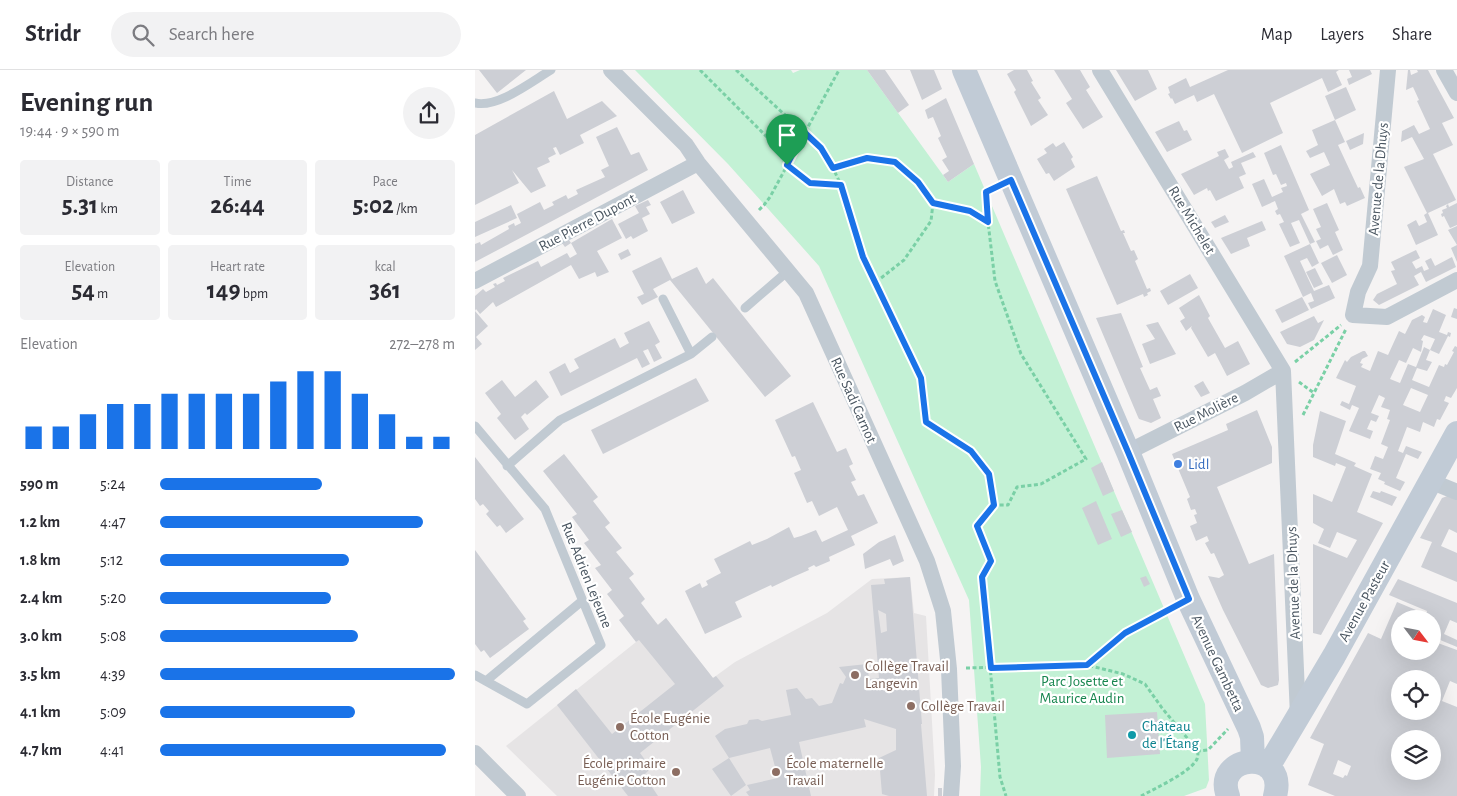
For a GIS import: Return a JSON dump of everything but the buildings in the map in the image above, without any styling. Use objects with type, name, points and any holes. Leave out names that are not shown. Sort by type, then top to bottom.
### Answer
[{"type":"main road","name":"Avenue Gambetta","points":[[964,70],[1189,599],[1243,715],[1261,764],[1273,773],[1277,789],[1275,796]]},
{"type":"main road","name":"Avenue Pasteur","points":[[1261,764],[1298,719],[1457,433]]},
{"type":"main road","points":[[1229,796],[1226,784],[1233,769],[1239,764],[1261,764]]},
{"type":"street","name":"Rue Sadi Carnot","points":[[611,70],[686,145],[698,163],[806,292],[927,561],[943,611],[949,669],[953,766],[951,796]]},
{"type":"street","name":"Rue Michelet","points":[[1100,70],[1283,370]]},
{"type":"street","name":"Avenue de la Dhuys","points":[[1353,315],[1358,292],[1370,266],[1389,70]]},
{"type":"street","points":[[1444,70],[1457,93]]},
{"type":"street","name":"Rue Pierre Dupont","points":[[475,281],[698,163]]},
{"type":"street","points":[[1353,315],[1387,317],[1457,280]]},
{"type":"street","name":"Rue Molière","points":[[1128,452],[1236,397],[1283,370]]},
{"type":"street","name":"Avenue de la Dhuys","points":[[1283,370],[1298,719]]},
{"type":"street","points":[[1430,481],[1457,492]]},
{"type":"street","points":[[475,753],[518,796]]},
{"type":"lane","points":[[475,103],[489,104],[502,99],[551,70]]},
{"type":"lane","points":[[745,308],[788,272]]},
{"type":"lane","points":[[663,299],[691,354]]},
{"type":"lane","points":[[507,466],[560,420],[691,354],[712,337]]},
{"type":"lane","name":"Rue Adrien Lejeune","points":[[475,426],[545,509],[601,645],[527,704],[475,675]]},
{"type":"lane","points":[[486,681],[582,601]]},
{"type":"path","points":[[700,70],[771,141],[787,165],[810,183],[841,185]]},
{"type":"path","points":[[736,70],[821,148],[841,185],[863,257],[921,378],[926,422],[971,451],[989,474],[994,505],[977,526],[991,561],[982,577],[1000,777],[1006,796]]},
{"type":"path","points":[[769,196],[839,70]]},
{"type":"path","points":[[833,168],[867,158],[895,162],[918,182],[933,203],[931,221],[904,260],[876,282]]},
{"type":"path","points":[[994,505],[1008,505],[1017,487],[1041,484],[1086,459],[1021,354],[995,282],[986,192],[1011,180]]},
{"type":"path","points":[[933,203],[970,211],[988,222]]},
{"type":"path","points":[[1314,393],[1283,370],[1353,315]]},
{"type":"path","points":[[1303,416],[1353,315]]},
{"type":"path","points":[[1087,665],[1125,633],[1189,599]]},
{"type":"path","points":[[949,669],[1087,665],[1123,674],[1145,684],[1162,708],[1198,751],[1197,760],[1186,770],[1169,782],[1141,796]]},
{"type":"path","points":[[1198,751],[1208,750],[1243,715]]},
{"type":"shaded area","points":[[910,577],[914,613],[926,616],[935,775],[934,796],[557,796],[506,746],[666,618],[713,678],[735,662],[827,613],[872,579]]},
{"type":"green space","name":"Parc Josette et Maurice Audin","points":[[635,70],[791,70],[793,73],[800,70],[867,70],[948,182],[974,164],[1205,704],[1209,780],[1206,788],[1184,796],[980,796],[981,767],[969,600],[819,266],[728,164]]},
{"type":"place","name":"Lidl","points":[[1178,464]]},
{"type":"place","name":"Collège Travail Langevin","points":[[855,675]]},
{"type":"place","name":"Collège Travail","points":[[911,706]]},
{"type":"place","name":"École Eugénie Cotton","points":[[620,727]]},
{"type":"place","name":"Château de l'Étang","points":[[1132,735]]},
{"type":"place","name":"École primaire Eugénie Cotton","points":[[676,772]]},
{"type":"place","name":"École maternelle Travail","points":[[776,772]]},
{"type":"route","points":[[804,132],[821,148],[833,168],[867,158],[895,162],[918,182],[933,203],[970,211],[988,222],[986,192],[1011,180],[1189,599],[1125,633],[1087,665],[991,668],[982,577],[991,561],[977,526],[994,505],[989,474],[971,451],[926,422],[921,378],[863,257],[841,185],[810,183],[787,165],[804,132]]}]
